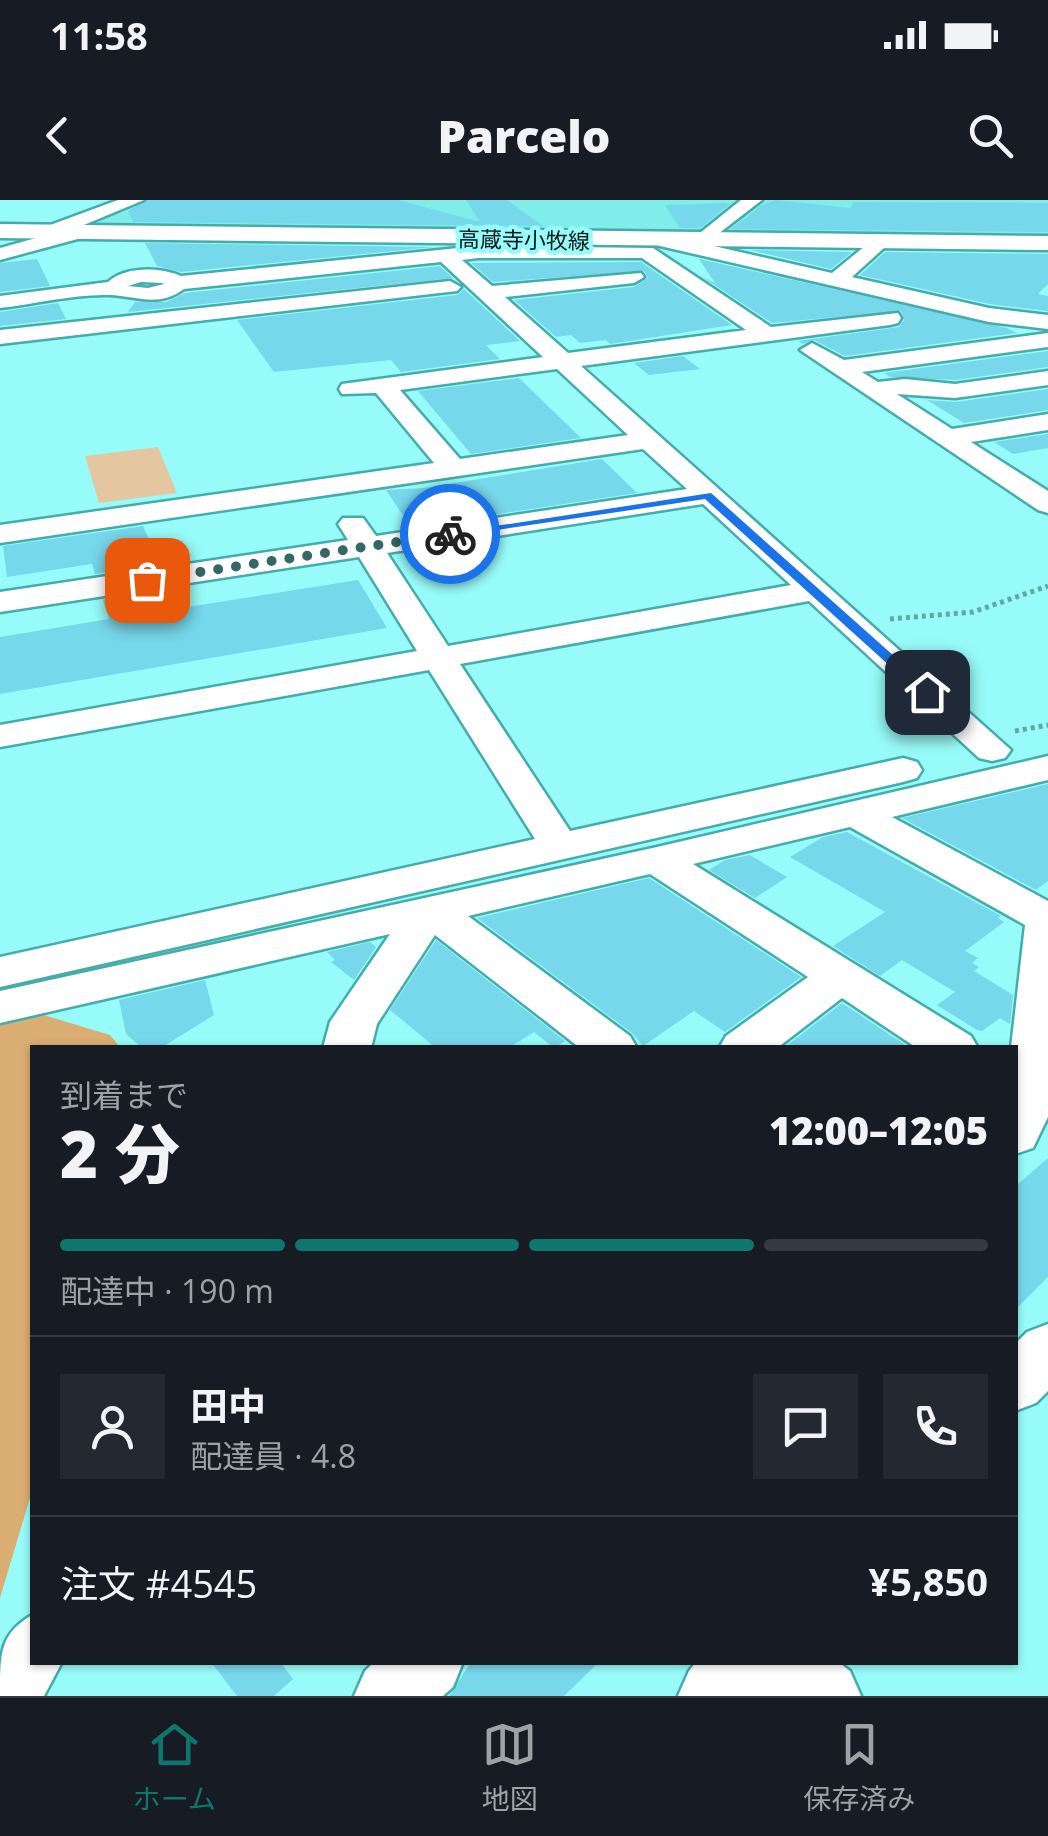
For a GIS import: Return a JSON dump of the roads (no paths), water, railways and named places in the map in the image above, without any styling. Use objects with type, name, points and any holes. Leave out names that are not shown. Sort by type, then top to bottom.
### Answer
[{"type":"main road","name":"高蔵寺小牧線","points":[[0,231],[78,233],[136,263],[660,240],[1048,243]]},
{"type":"street","points":[[50,232],[136,200]]},
{"type":"street","points":[[699,240],[753,200]]},
{"type":"street","points":[[0,254],[78,233]]},
{"type":"street","points":[[660,240],[989,314],[1048,322]]},
{"type":"street","points":[[835,281],[875,247],[872,242]]},
{"type":"street","points":[[136,263],[178,282],[478,252],[646,252],[766,334]]},
{"type":"street","points":[[0,972],[992,750],[446,256]]},
{"type":"street","points":[[0,302],[115,288],[136,263]]},
{"type":"street","points":[[136,263],[162,319]]},
{"type":"street","points":[[0,337],[676,273]]},
{"type":"street","points":[[14,282],[36,279],[43,297]]},
{"type":"street","points":[[350,389],[890,318]]},
{"type":"street","points":[[838,368],[1048,340]]},
{"type":"street","points":[[812,350],[1048,504]]},
{"type":"street","points":[[873,390],[905,386],[955,391],[1048,378]]},
{"type":"street","points":[[382,384],[452,468]]},
{"type":"street","points":[[947,438],[1048,422]]},
{"type":"street","points":[[0,534],[646,440]]},
{"type":"street","points":[[1008,478],[1048,471]]},
{"type":"street","points":[[329,486],[560,846]]},
{"type":"street","points":[[0,602],[707,495]]},
{"type":"street","points":[[0,736],[813,591]]},
{"type":"street","points":[[0,1006],[657,860],[1048,768]]},
{"type":"street","points":[[855,813],[1048,920],[1019,1104]]},
{"type":"street","points":[[657,860],[949,1045]]},
{"type":"street","points":[[348,1045],[354,1022],[430,909]]},
{"type":"street","points":[[430,909],[610,1045]]},
{"type":"street","points":[[747,1045],[838,978]]},
{"type":"street","points":[[1018,1381],[1048,1350]]},
{"type":"street","points":[[4,1696],[30,1653]]},
{"type":"street","points":[[390,1696],[425,1665]]},
{"type":"street","points":[[714,1696],[744,1665]]},
{"type":"street","points":[[778,1665],[824,1696]]}]
